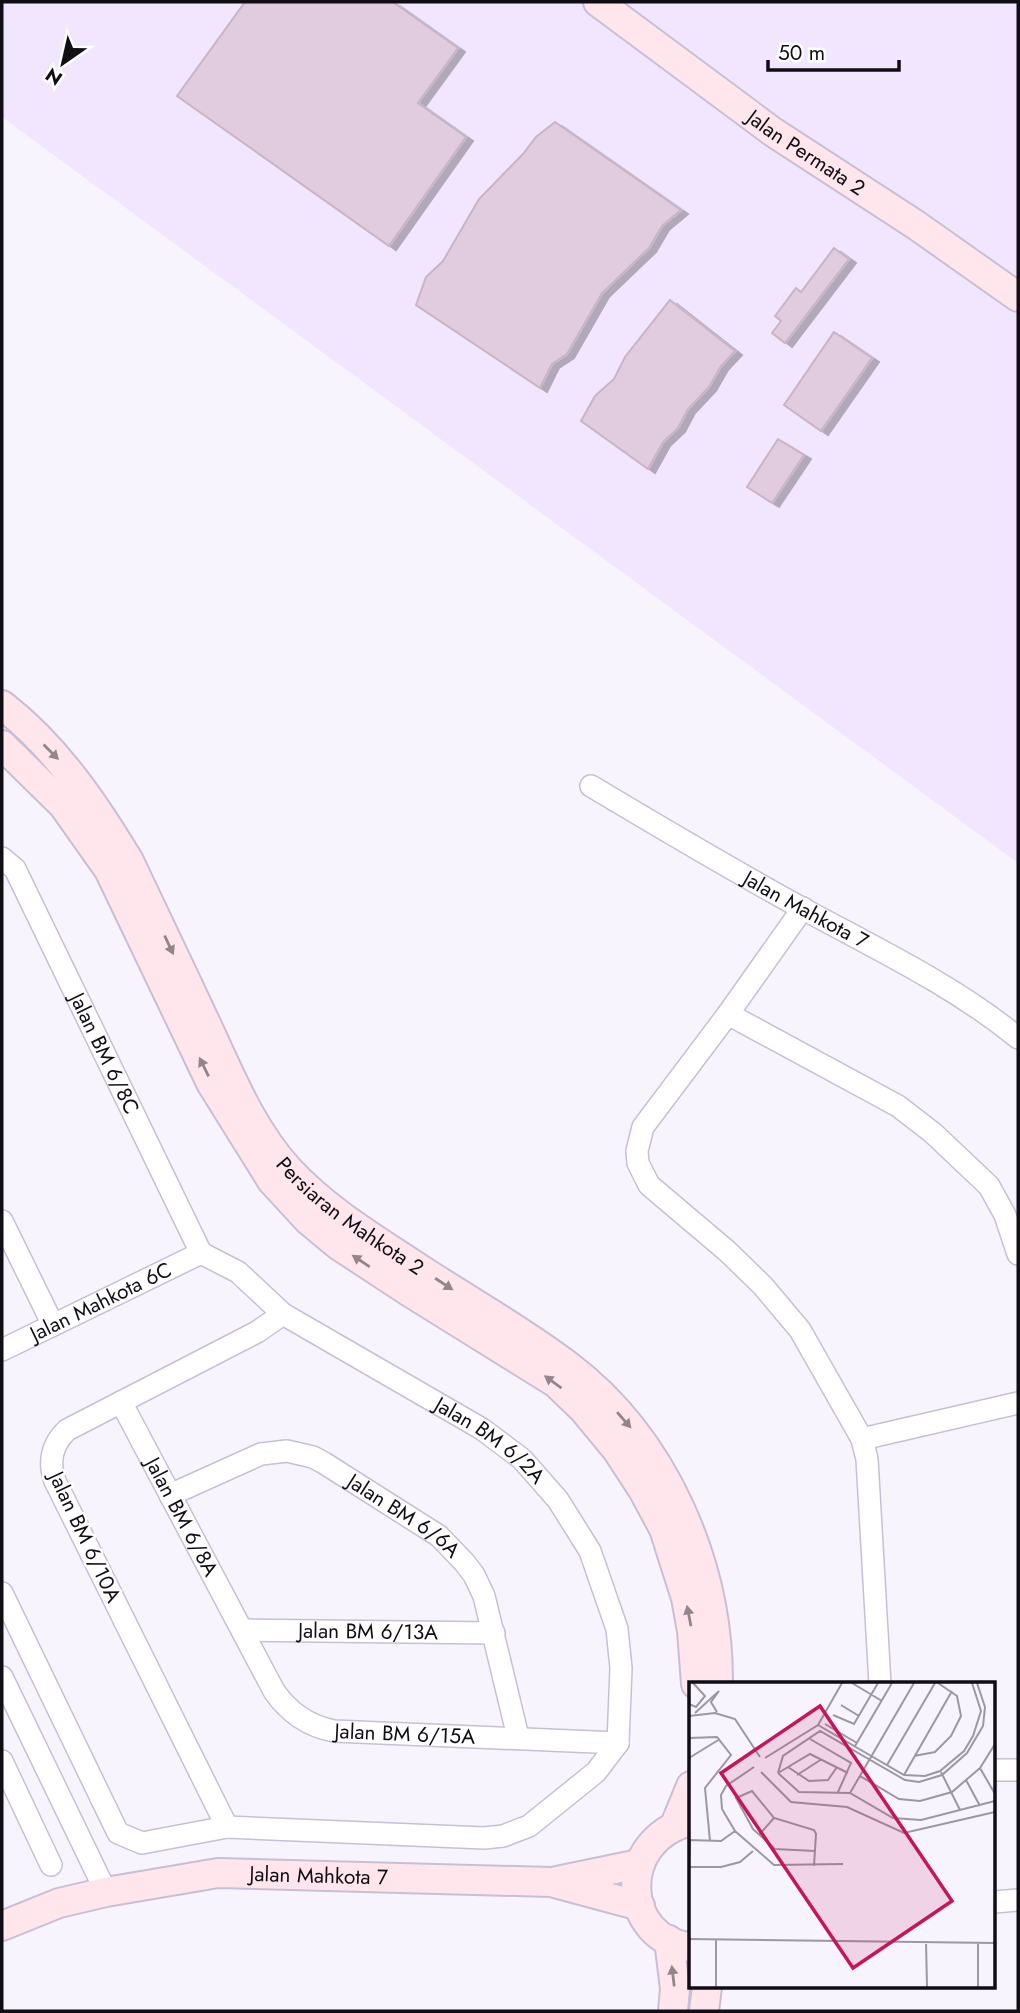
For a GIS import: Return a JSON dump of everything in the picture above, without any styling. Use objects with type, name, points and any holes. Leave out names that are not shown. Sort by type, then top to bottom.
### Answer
[{"type":"main road","name":"Jalan Permata 2","points":[[598,2],[773,132],[916,225],[1018,297]]},
{"type":"main road","name":"Persiaran Mahkota 2","points":[[2,705],[67,770],[87,794],[211,1083],[272,1181],[308,1220],[338,1245],[556,1383],[584,1410],[617,1450],[643,1490],[664,1530],[686,1598],[692,1632],[695,1682]]},
{"type":"main road","name":"Persiaran Mahkota 2","points":[[2,745],[119,865],[239,1095],[264,1137],[289,1170],[317,1197],[355,1226],[567,1365],[606,1399],[638,1436],[664,1475],[684,1517],[701,1566],[719,1658],[718,1682]]},
{"type":"main road","points":[[673,2011],[680,1944],[656,1932],[646,1920],[639,1906],[635,1885],[639,1864],[647,1848],[659,1835],[683,1823],[689,1795]]},
{"type":"main road","points":[[551,1882],[639,1864]]},
{"type":"main road","name":"Jalan Mahkota 7","points":[[2,1926],[57,1904],[106,1892],[222,1873],[551,1882],[639,1906]]},
{"type":"main road","points":[[704,2011],[707,1988]]},
{"type":"street","name":"Jalan Mahkota 7","points":[[592,786],[903,963],[1018,1038]]},
{"type":"street","name":"Jalan BM 6/8C","points":[[2,858],[15,869],[201,1253]]},
{"type":"street","points":[[803,908],[643,1127],[637,1151],[638,1163],[649,1185],[764,1286],[800,1330],[862,1439],[867,1459],[880,1682]]},
{"type":"street","points":[[728,1014],[898,1106],[933,1133],[989,1186],[1005,1215],[1018,1254]]},
{"type":"street","points":[[2,1221],[53,1325]]},
{"type":"street","name":"Jalan BM 6/2A","points":[[201,1253],[238,1272],[283,1314],[482,1429],[522,1459],[558,1500],[590,1551],[617,1629],[621,1668],[618,1743]]},
{"type":"street","name":"Jalan Mahkota 6C","points":[[2,1350],[201,1253]]},
{"type":"street","name":"Jalan BM 6/10A","points":[[227,1827],[53,1476],[51,1458],[55,1445],[63,1434],[257,1332],[283,1314]]},
{"type":"street","name":"Jalan BM 6/8A","points":[[121,1402],[242,1630]]},
{"type":"street","points":[[862,1439],[1018,1403]]},
{"type":"street","name":"Jalan BM 6/6A","points":[[170,1495],[261,1454],[287,1451],[313,1457],[439,1536],[474,1574],[482,1589],[517,1737]]},
{"type":"street","points":[[2,1593],[118,1833],[142,1843],[227,1827],[484,1838],[503,1836],[529,1826],[592,1776],[618,1743]]},
{"type":"street","name":"Jalan BM 6/15A","points":[[242,1630],[279,1699],[292,1712],[314,1726],[341,1732],[618,1743]]},
{"type":"street","name":"Jalan BM 6/13A","points":[[242,1630],[494,1633]]},
{"type":"street","points":[[2,1677],[106,1892]]},
{"type":"street","points":[[2,1761],[51,1865]]},
{"type":"street","points":[[996,1770],[1018,1770]]},
{"type":"street","points":[[996,1902],[1018,1900]]},
{"type":"shaded area","points":[[2,2],[1018,2],[1018,863],[2,117]]},
{"type":"building","points":[[245,2],[393,2],[458,48],[418,103],[466,137],[389,246],[177,96]]},
{"type":"building","points":[[555,122],[681,210],[662,226],[649,248],[602,293],[567,354],[552,364],[540,388],[416,305],[426,277],[443,261],[479,199],[536,137]]},
{"type":"building","points":[[834,248],[849,259],[785,343],[772,333],[781,321],[775,316],[796,288],[801,292]]},
{"type":"building","points":[[670,300],[735,351],[721,366],[709,387],[688,409],[678,428],[663,442],[648,469],[581,421],[595,396],[614,379],[625,357]]},
{"type":"building","points":[[834,332],[872,358],[821,431],[784,405]]},
{"type":"building","points":[[778,439],[804,455],[772,503],[747,487]]}]
